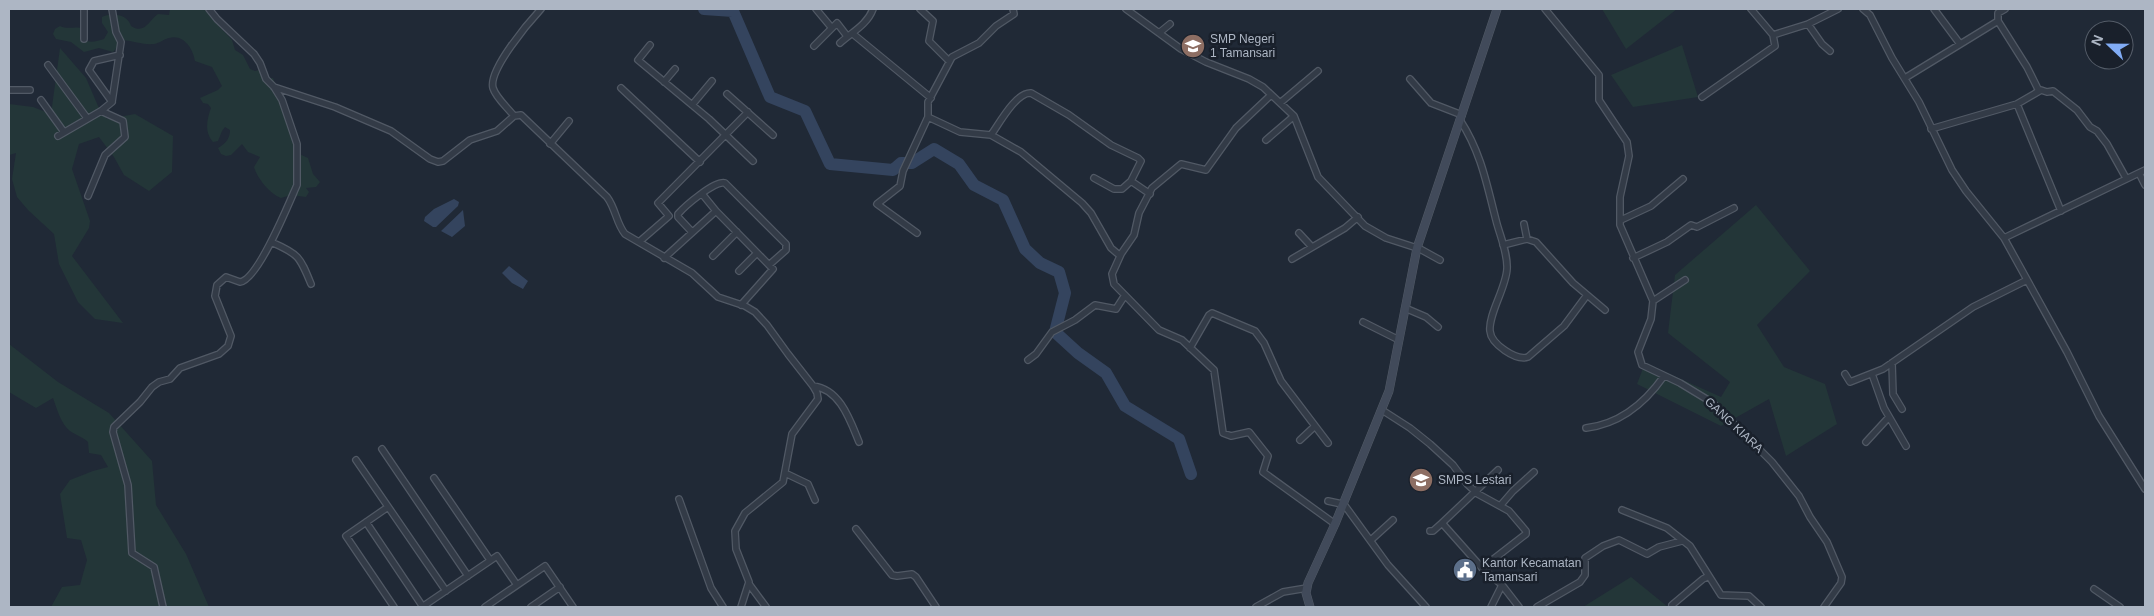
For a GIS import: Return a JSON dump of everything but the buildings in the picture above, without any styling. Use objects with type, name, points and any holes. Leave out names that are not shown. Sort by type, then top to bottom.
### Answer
[{"type":"main road","points":[[1310,607],[1307,588],[1389,390],[1417,248],[1497,9]]},
{"type":"street","points":[[84,9],[84,39]]},
{"type":"street","points":[[41,100],[61,134],[101,111],[112,102],[122,42],[116,32],[112,9]]},
{"type":"street","points":[[163,607],[154,567],[132,553],[128,485],[113,432],[114,427],[140,402],[152,387],[170,379],[180,368],[219,354],[228,346],[231,336],[216,301],[217,285],[226,278],[240,282],[245,281],[271,242],[297,185],[297,144],[282,100],[274,87],[266,79],[260,63],[254,54],[209,9]]},
{"type":"street","points":[[514,116],[496,94],[493,81],[497,69],[514,41],[541,9]]},
{"type":"street","points":[[816,9],[832,27]]},
{"type":"street","points":[[840,43],[871,16],[873,9]]},
{"type":"street","points":[[920,9],[933,21],[929,40],[949,61]]},
{"type":"street","points":[[917,233],[878,204],[900,186],[905,167],[928,117],[927,109],[931,98],[949,61],[960,52],[979,43],[996,26],[1014,14],[1013,9]]},
{"type":"street","points":[[1126,9],[1181,49],[1206,62],[1249,79],[1271,95],[1294,116],[1318,177],[1358,217],[1374,232],[1417,248],[1440,260]]},
{"type":"street","points":[[1545,9],[1599,75],[1599,100],[1627,142],[1629,156],[1620,197],[1622,232],[1654,302],[1685,280]]},
{"type":"street","points":[[1702,97],[1775,46],[1773,35],[1751,9]]},
{"type":"street","points":[[1773,35],[1808,24],[1838,9]]},
{"type":"street","points":[[1863,9],[1870,15],[1962,185],[2004,238],[2067,352],[2099,416],[2145,489]]},
{"type":"street","points":[[1934,9],[1960,44]]},
{"type":"street","points":[[2005,9],[1998,13],[1998,21],[2028,67],[2039,91]]},
{"type":"street","points":[[1905,78],[1998,21]]},
{"type":"street","points":[[814,46],[828,35],[832,27],[837,23],[931,98]]},
{"type":"street","points":[[1159,33],[1170,24]]},
{"type":"street","points":[[1808,24],[1822,44],[1830,51]]},
{"type":"street","points":[[650,45],[638,60],[692,105],[753,161]]},
{"type":"street","points":[[112,102],[89,70],[94,61],[120,55]]},
{"type":"street","points":[[48,65],[86,118]]},
{"type":"street","points":[[664,82],[675,69]]},
{"type":"street","points":[[1280,103],[1318,71]]},
{"type":"street","points":[[1410,79],[1431,103],[1461,118],[1475,147],[1488,183],[1508,268],[1490,331],[1493,339],[1514,356],[1524,358],[1532,354],[1568,321],[1587,295]]},
{"type":"street","points":[[692,105],[712,81]]},
{"type":"street","points":[[274,87],[335,107],[391,131],[430,159],[438,162],[443,161],[470,140],[497,131],[514,116],[521,116],[607,198],[612,204],[620,228],[625,234],[701,279],[718,297],[755,312],[767,324],[813,386],[818,399],[794,430],[789,444],[783,482],[745,513],[735,531],[736,549],[749,578],[749,584],[741,607]]},
{"type":"street","points":[[621,88],[700,162]]},
{"type":"street","points":[[9,90],[30,90]]},
{"type":"street","points":[[1932,129],[2017,104],[2039,91],[2055,91],[2076,110],[2107,144],[2126,178]]},
{"type":"street","points":[[991,135],[1017,98],[1026,92],[1031,93],[1141,161],[1131,181],[1126,187],[1119,190],[1094,178]]},
{"type":"street","points":[[727,94],[772,135]]},
{"type":"street","points":[[1271,95],[1236,128],[1206,170],[1181,164],[1152,188],[1139,213],[1134,235],[1121,254],[1112,278],[1114,284],[1159,330],[1179,338],[1216,372],[1223,433],[1231,436],[1246,432],[1252,433],[1268,456],[1264,472],[1335,524]]},
{"type":"street","points":[[2017,104],[2061,211]]},
{"type":"street","points":[[88,196],[105,155],[125,136],[124,121],[101,111]]},
{"type":"street","points":[[639,242],[669,216],[658,204],[748,112]]},
{"type":"street","points":[[1266,140],[1294,116]]},
{"type":"street","points":[[928,117],[960,132],[991,135],[1021,152],[1082,203],[1091,213],[1111,248],[1118,254],[1121,254]]},
{"type":"street","points":[[550,144],[569,121]]},
{"type":"street","points":[[2004,238],[2142,172],[2145,185]]},
{"type":"street","points":[[1621,220],[1651,206],[1683,179]]},
{"type":"street","points":[[1131,181],[1150,194]]},
{"type":"street","points":[[692,232],[678,217],[678,214],[692,200],[703,195],[718,183],[725,183],[777,234],[787,247],[769,265]]},
{"type":"street","points":[[703,195],[773,271],[741,305]]},
{"type":"street","points":[[1633,258],[1666,242],[1691,225],[1697,227],[1734,208]]},
{"type":"street","points":[[664,258],[716,211]]},
{"type":"street","points":[[1292,259],[1340,231],[1358,217]]},
{"type":"street","points":[[1524,224],[1527,239]]},
{"type":"street","points":[[714,256],[737,232]]},
{"type":"street","points":[[1299,233],[1312,247]]},
{"type":"street","points":[[1503,245],[1527,239],[1541,247],[1573,283],[1605,310]]},
{"type":"street","points":[[271,242],[287,248],[298,257],[311,284]]},
{"type":"street","points":[[739,271],[757,252]]},
{"type":"street","points":[[1845,374],[1850,382],[1872,374],[1892,363],[1973,307],[2027,280]]},
{"type":"street","points":[[1028,360],[1036,354],[1055,331],[1075,320],[1095,305],[1116,309],[1126,295]]},
{"type":"street","name":"GANG KIARA","points":[[1654,302],[1651,319],[1637,356],[1642,365],[1680,383],[1712,403],[1772,462],[1793,489],[1827,542],[1842,576],[1841,584],[1824,607]]},
{"type":"street","points":[[1405,308],[1426,317],[1438,326]]},
{"type":"street","points":[[1190,348],[1210,314],[1250,328],[1264,343],[1281,381],[1328,443]]},
{"type":"street","points":[[1363,322],[1399,340]]},
{"type":"street","points":[[1892,363],[1893,394],[1902,409]]},
{"type":"street","points":[[1872,374],[1889,417],[1906,446]]},
{"type":"street","points":[[1586,428],[1605,424],[1638,406],[1650,395],[1664,376]]},
{"type":"street","points":[[813,386],[825,389],[835,397],[851,422],[859,442]]},
{"type":"street","points":[[1382,410],[1430,444],[1453,465],[1475,492],[1509,511],[1526,533],[1482,568]]},
{"type":"street","points":[[1866,442],[1889,417]]},
{"type":"street","points":[[1300,440],[1315,426]]},
{"type":"street","points":[[382,449],[468,576]]},
{"type":"street","points":[[356,460],[446,591]]},
{"type":"street","points":[[1430,531],[1433,531],[1442,523],[1498,470]]},
{"type":"street","points":[[1500,506],[1534,472]]},
{"type":"street","points":[[785,473],[806,482],[815,500]]},
{"type":"street","points":[[434,478],[490,560]]},
{"type":"street","points":[[679,499],[711,588],[724,607]]},
{"type":"street","points":[[1328,502],[1342,503],[1388,565],[1426,607]]},
{"type":"street","points":[[388,507],[346,536],[394,607]]},
{"type":"street","points":[[1622,510],[1667,528],[1693,549],[1721,594],[1748,596],[1762,607]]},
{"type":"street","points":[[1371,540],[1393,520]]},
{"type":"street","points":[[366,522],[423,607],[497,556],[517,585]]},
{"type":"street","points":[[1442,523],[1482,568],[1502,585],[1519,607]]},
{"type":"street","points":[[856,529],[892,575],[914,575],[936,607]]},
{"type":"street","points":[[1537,607],[1580,582],[1585,575],[1585,558],[1603,546],[1619,540],[1647,554],[1658,547],[1682,541]]},
{"type":"street","points":[[485,607],[545,566],[573,607]]},
{"type":"street","points":[[1672,604],[1709,576]]},
{"type":"street","points":[[749,584],[766,607]]},
{"type":"street","points":[[1491,607],[1502,585]]},
{"type":"street","points":[[531,607],[560,587]]},
{"type":"street","points":[[1256,607],[1284,592],[1307,588]]},
{"type":"street","points":[[2094,589],[2120,607]]},
{"type":"street","points":[[494,601],[499,607]]},
{"type":"shaded area","points":[[170,9],[211,9],[215,22],[232,40],[235,50],[243,55],[250,69],[259,70],[266,79],[273,78],[295,135],[299,139],[295,148],[297,153],[308,158],[313,174],[320,182],[316,187],[306,188],[309,192],[306,197],[291,195],[281,198],[268,189],[261,181],[254,167],[260,157],[248,152],[242,144],[231,155],[221,154],[218,148],[227,141],[230,130],[225,127],[218,141],[213,142],[207,130],[211,108],[208,104],[203,103],[200,98],[218,90],[222,86],[212,67],[195,61],[190,47],[183,40],[174,37],[150,44],[123,40],[113,52],[99,48],[84,52],[71,42],[56,39],[53,34],[55,29],[60,26],[82,28],[83,39],[91,42],[96,41],[104,39],[108,32],[102,23],[102,17],[106,15],[119,15],[126,19],[131,26],[140,29],[146,26],[158,14],[169,15]]},
{"type":"shaded area","points":[[1602,9],[1677,9],[1626,49]]},
{"type":"shaded area","points":[[1682,45],[1698,97],[1633,107],[1611,75]]},
{"type":"shaded area","points":[[60,48],[86,78],[98,106],[107,119],[135,114],[173,136],[172,172],[149,191],[124,175],[114,157],[99,137],[79,144],[72,169],[90,221],[89,228],[72,256],[123,323],[95,319],[78,302],[59,264],[54,234],[17,197],[12,179],[16,153],[9,155],[9,104],[33,107],[51,114]]},
{"type":"shaded area","points":[[1756,205],[1810,271],[1757,325],[1784,367],[1825,384],[1837,424],[1786,456],[1769,399],[1721,426],[1637,384],[1645,363],[1721,397],[1730,382],[1668,333],[1675,275]]},
{"type":"shaded area","points":[[9,344],[58,382],[109,413],[152,461],[156,505],[186,554],[209,607],[51,607],[62,587],[80,585],[87,560],[81,540],[67,538],[60,494],[70,480],[108,467],[101,455],[89,453],[88,442],[67,428],[53,398],[36,408],[9,392]]},
{"type":"shaded area","points":[[1631,577],[1668,607],[1583,607]]},
{"type":"water","points":[[454,199],[459,202],[458,206],[436,227],[424,221],[425,217],[434,209]]},
{"type":"water","points":[[463,210],[465,226],[452,237],[441,231]]},
{"type":"water","points":[[509,266],[528,281],[523,289],[512,283],[502,273]]},
{"type":"waterway","points":[[704,9],[733,11],[770,97],[805,111],[830,164],[893,170],[901,163],[912,163],[934,149],[959,164],[974,185],[1003,200],[1025,249],[1040,263],[1059,272],[1065,293],[1055,332],[1078,353],[1106,373],[1125,406],[1179,439],[1191,474]]},
{"type":"place","name":"SMP Negeri 1 Tamansari","points":[[1193,46]]},
{"type":"place","name":"SMPS Lestari","points":[[1421,480]]},
{"type":"place","name":"Kantor Kecamatan Tamansari","points":[[1465,570]]}]
